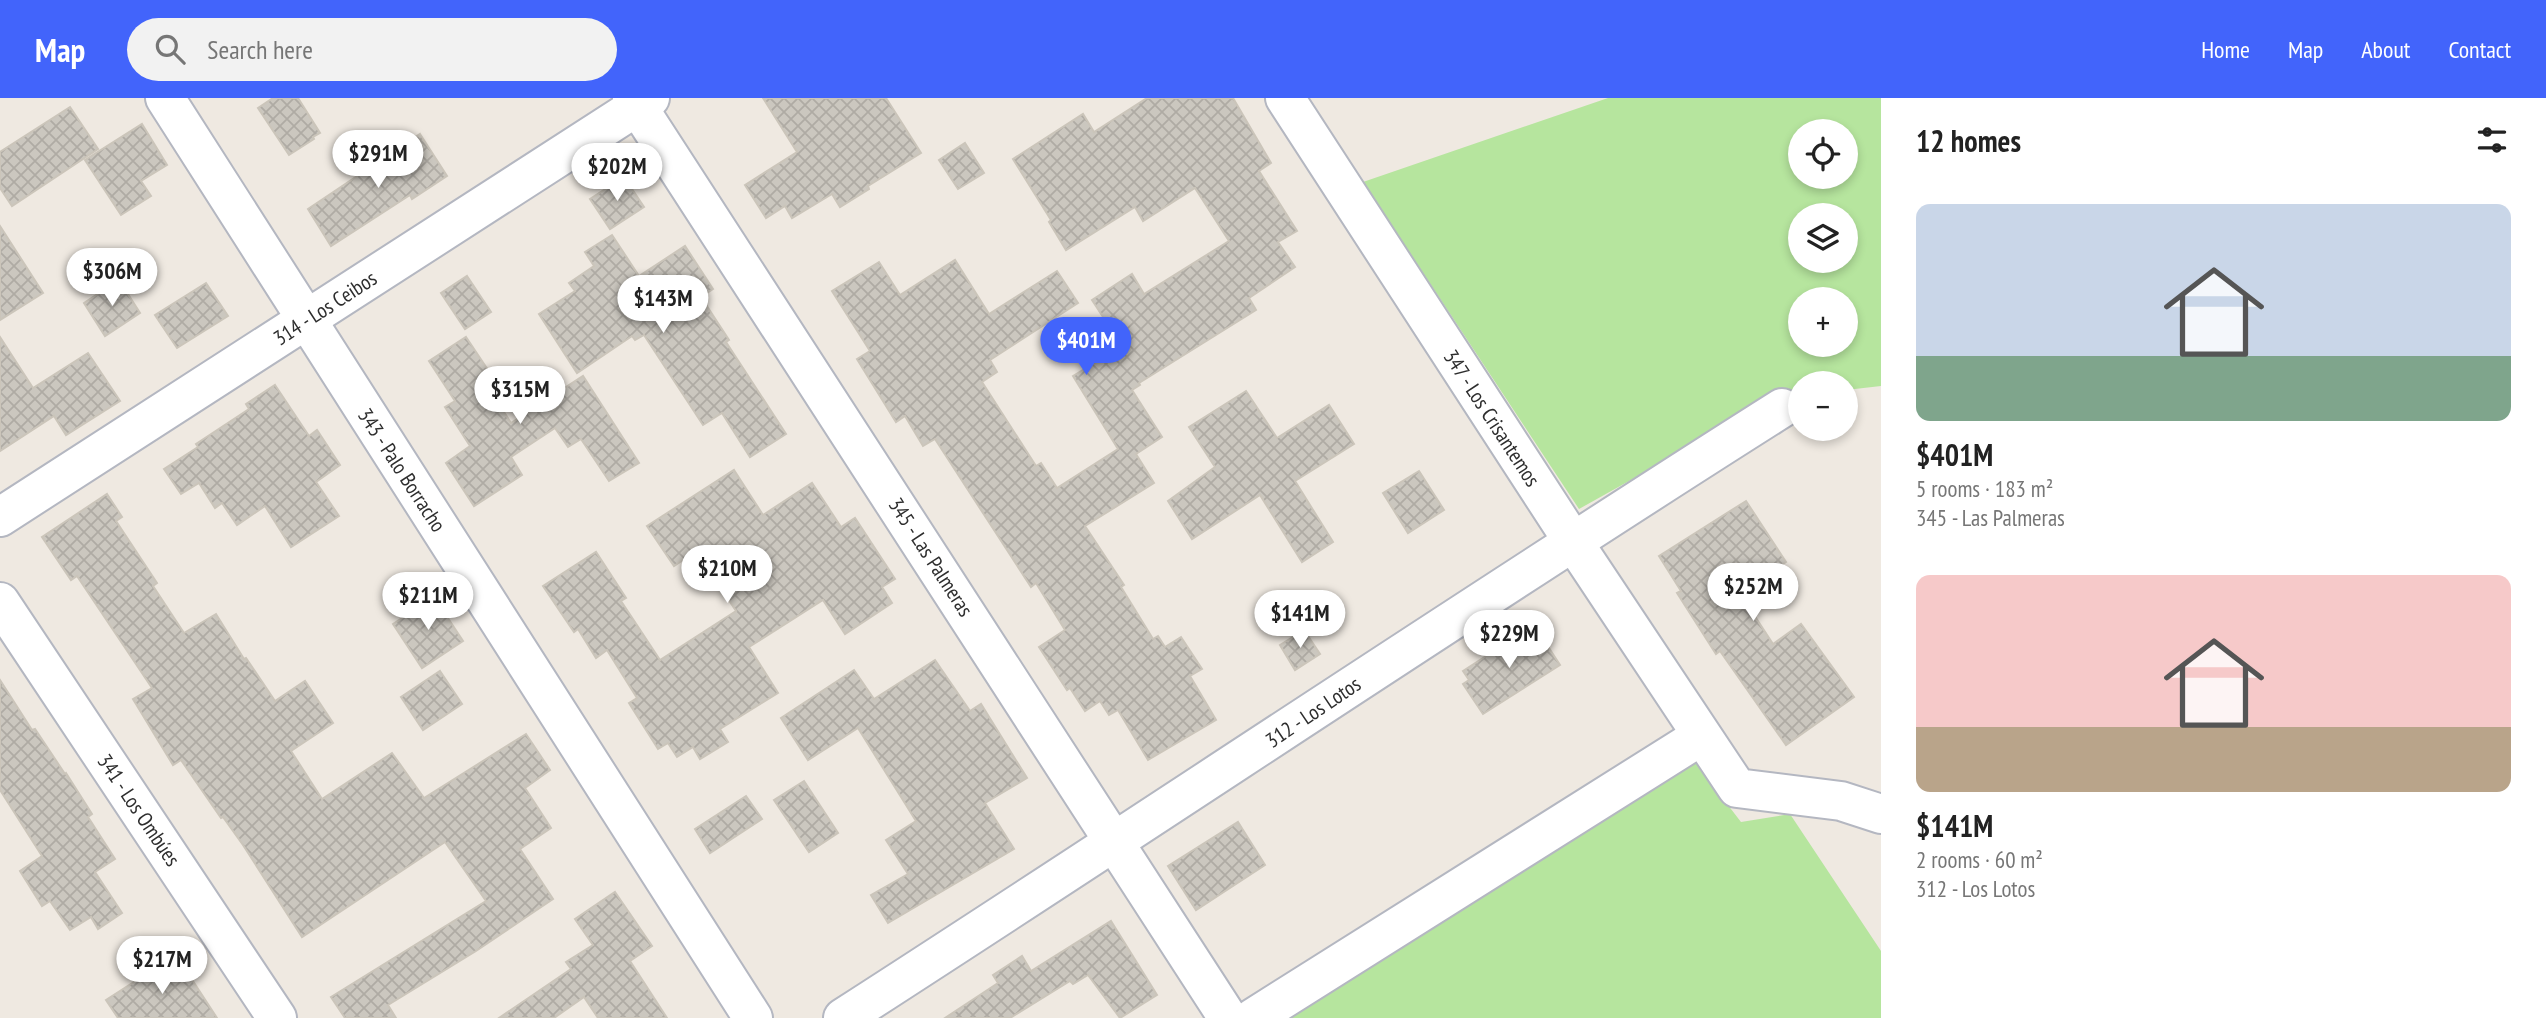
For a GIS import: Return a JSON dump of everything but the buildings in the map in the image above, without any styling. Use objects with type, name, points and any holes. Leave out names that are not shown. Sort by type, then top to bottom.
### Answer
[{"type":"street","name":"343 - Palo Borracho","points":[[165,98],[753,1018]]},
{"type":"street","name":"347 - Los Crisantemos","points":[[1285,98],[1572,540],[1737,788],[1840,801],[1881,814]]},
{"type":"street","name":"314 - Los Ceibos","points":[[0,517],[306,321],[640,101]]},
{"type":"street","name":"345 - Las Palmeras","points":[[640,101],[1228,1018]]},
{"type":"street","name":"312 - Los Lotos","points":[[843,1018],[1116,842],[1572,540],[1782,408]]},
{"type":"street","name":"341 - Los Ombúes","points":[[0,602],[277,1018]]},
{"type":"street","points":[[1253,1018],[1701,736]]},
{"type":"green space","points":[[1608,98],[1881,98],[1881,386],[1858,389],[1858,371],[1788,371],[1788,398],[1774,400],[1579,509],[1363,182]]},
{"type":"green space","points":[[1694,761],[1741,822],[1790,814],[1881,951],[1881,1018],[1290,1018]]}]
